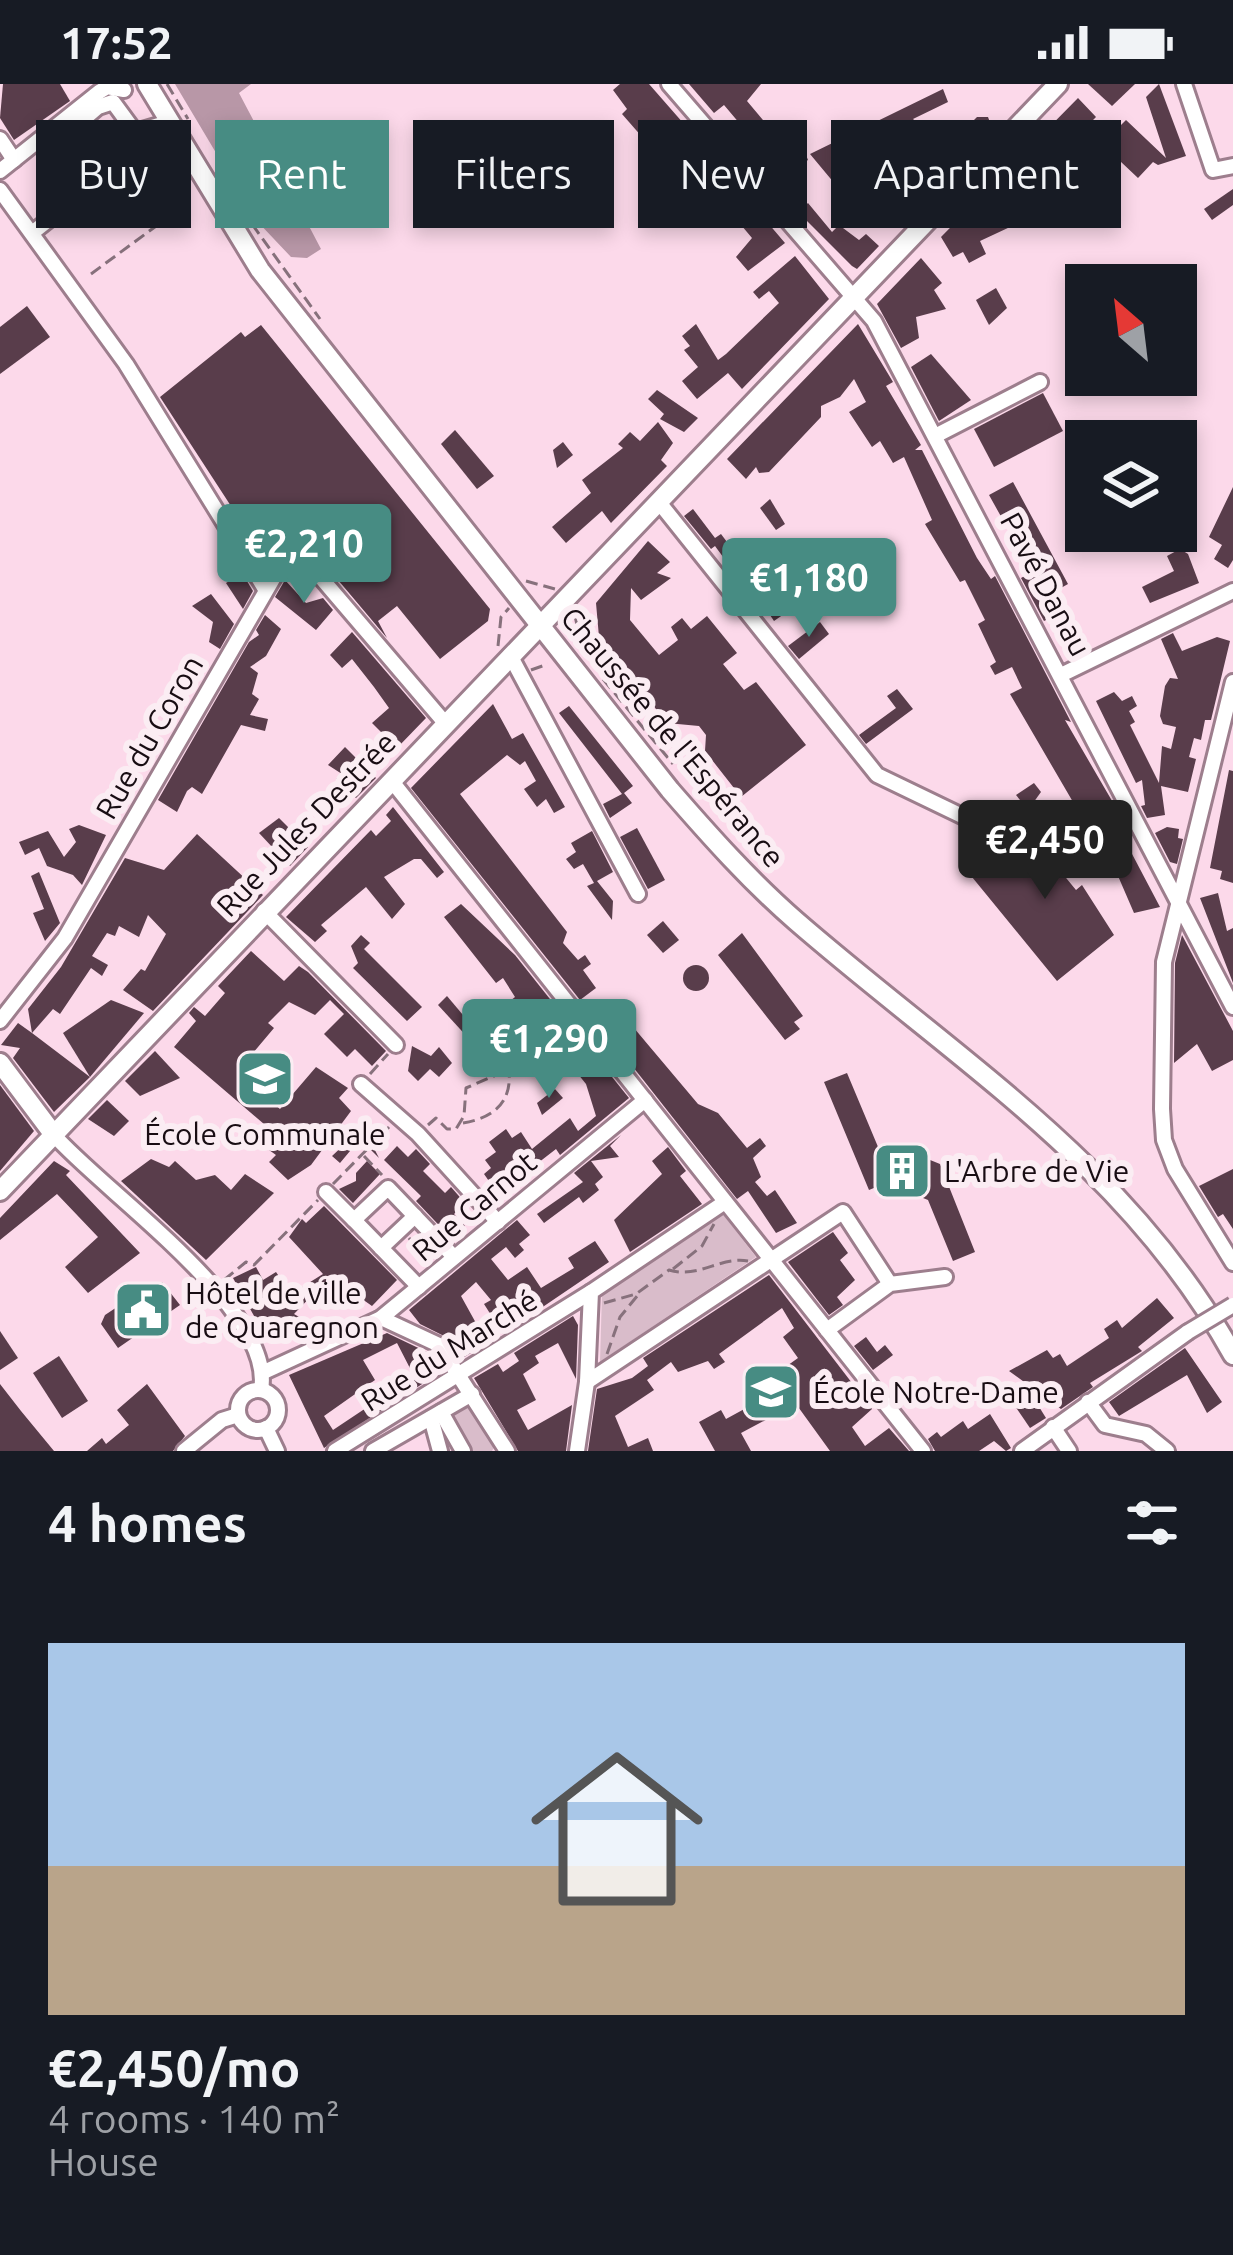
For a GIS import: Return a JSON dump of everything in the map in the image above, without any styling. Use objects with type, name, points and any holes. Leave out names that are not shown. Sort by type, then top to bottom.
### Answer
[{"type":"main road","name":"Chaussée de l'Espérance","points":[[147,84],[177,120]]},
{"type":"main road","name":"Rue Jules Destrée","points":[[0,1191],[1058,84]]},
{"type":"main road","name":"Chaussée de l'Espérance","points":[[191,144],[260,270],[517,599],[735,864],[1114,1188],[1168,1253],[1233,1355]]},
{"type":"main road","points":[[1,1065],[54,1135]]},
{"type":"street","name":"Pavé Danau","points":[[670,84],[874,321],[938,435],[1233,1007]]},
{"type":"street","points":[[1184,84],[1214,170],[1233,166]]},
{"type":"street","points":[[0,171],[99,92],[107,87],[122,92]]},
{"type":"street","points":[[83,120],[122,92]]},
{"type":"street","points":[[0,139],[14,160]]},
{"type":"street","points":[[0,190],[126,364],[265,589]]},
{"type":"street","points":[[32,233],[38,228]]},
{"type":"street","points":[[938,435],[1040,382]]},
{"type":"street","points":[[658,501],[877,775],[989,829]]},
{"type":"street","name":"Rue du Coron","points":[[0,1021],[64,938],[278,562],[299,552],[445,723]]},
{"type":"street","points":[[1063,674],[1233,591]]},
{"type":"street","points":[[508,657],[638,894]]},
{"type":"street","points":[[1233,682],[1178,902],[1162,988],[1164,1140],[1202,1220],[1233,1263]]},
{"type":"street","points":[[391,780],[645,1100],[764,1264],[827,1330],[923,1451]]},
{"type":"street","points":[[264,911],[396,1045]]},
{"type":"street","points":[[361,1084],[418,1134],[498,1222]]},
{"type":"street","name":"Rue Carnot","points":[[265,1372],[381,1318],[645,1100]]},
{"type":"street","points":[[54,1135],[213,1289],[254,1340],[265,1372],[261,1390]]},
{"type":"street","points":[[354,1220],[388,1188],[454,1257]]},
{"type":"street","points":[[326,1192],[418,1287]]},
{"type":"street","name":"Rue du Marché","points":[[335,1451],[591,1297],[720,1205]]},
{"type":"street","points":[[586,1382],[843,1213],[890,1284]]},
{"type":"street","points":[[381,1248],[415,1216]]},
{"type":"street","points":[[827,1330],[890,1284],[945,1276]]},
{"type":"street","points":[[578,1451],[591,1297]]},
{"type":"street","points":[[1022,1451],[1233,1305]]},
{"type":"street","points":[[381,1318],[439,1345],[462,1374],[503,1450]]},
{"type":"street","points":[[238,1415],[243,1396],[261,1390]]},
{"type":"street","points":[[261,1390],[278,1407],[266,1429]]},
{"type":"street","name":"Rue du Marché","points":[[374,1451],[472,1394]]},
{"type":"street","points":[[1088,1402],[1105,1425],[1146,1433],[1167,1451]]},
{"type":"street","points":[[238,1415],[248,1427],[266,1429]]},
{"type":"street","points":[[184,1451],[222,1420],[238,1415]]},
{"type":"street","points":[[436,1415],[440,1451]]},
{"type":"street","points":[[436,1415],[463,1451]]},
{"type":"street","points":[[1053,1427],[1069,1451]]},
{"type":"street","points":[[266,1429],[277,1451]]},
{"type":"path","points":[[167,84],[178,120]]},
{"type":"path","points":[[91,274],[153,228]]},
{"type":"path","points":[[254,228],[330,333]]},
{"type":"path","points":[[522,577],[553,586],[578,619],[584,654]]},
{"type":"path","points":[[508,657],[496,644],[503,629],[501,617],[517,599]]},
{"type":"path","points":[[598,673],[673,764]]},
{"type":"path","points":[[461,1123],[466,1088],[526,1062],[578,1016]]},
{"type":"path","points":[[361,1084],[396,1045]]},
{"type":"path","points":[[418,1134],[436,1118],[447,1130],[496,1111],[510,1089],[508,1069]]},
{"type":"path","points":[[213,1289],[246,1262],[254,1265],[396,1119]]},
{"type":"path","points":[[362,1154],[388,1188]]},
{"type":"path","points":[[603,1372],[620,1317],[644,1290],[709,1237],[720,1205]]},
{"type":"path","points":[[671,1270],[696,1275],[745,1259],[764,1264]]},
{"type":"path","points":[[591,1297],[620,1300],[644,1290]]},
{"type":"shaded area","points":[[175,84],[251,84],[239,93],[253,120],[215,120],[215,151]]},
{"type":"shaded area","points":[[264,228],[310,228],[321,249],[307,258],[291,257]]},
{"type":"shaded area","points":[[722,1213],[756,1257],[600,1362],[602,1293]]},
{"type":"shaded area","points":[[472,1404],[496,1444],[492,1451],[466,1451],[450,1415]]},
{"type":"building","points":[[3,84],[60,84],[70,101],[36,120],[14,140],[0,118]]},
{"type":"building","points":[[620,84],[649,84],[680,120],[638,120],[638,132],[622,114],[627,109],[613,90]]},
{"type":"building","points":[[689,84],[761,84],[747,101],[763,120],[737,120],[724,105],[714,113]]},
{"type":"building","points":[[1088,84],[1135,84],[1112,106]]},
{"type":"building","points":[[1159,84],[1186,156],[1158,165],[1153,162],[1138,178],[1121,162],[1121,125],[1126,120],[1166,158],[1146,97]]},
{"type":"building","points":[[943,89],[948,102],[914,120],[880,120]]},
{"type":"building","points":[[1078,98],[1096,117],[1093,120],[1056,120]]},
{"type":"building","points":[[831,144],[831,179],[810,154]]},
{"type":"building","points":[[1233,189],[1233,205],[1212,220],[1204,209]]},
{"type":"building","points":[[807,204],[832,232],[843,228],[859,240],[866,234],[879,246],[857,269],[807,221]]},
{"type":"building","points":[[744,228],[772,228],[785,243],[748,271],[736,257],[752,238]]},
{"type":"building","points":[[950,228],[1008,228],[980,241],[986,254],[969,263],[963,252],[953,257],[941,237]]},
{"type":"building","points":[[795,256],[829,299],[742,389],[728,373],[697,399],[682,381],[698,367],[684,350],[690,346],[682,336],[696,324],[718,360],[779,303],[769,291],[759,299],[753,292]]},
{"type":"building","points":[[921,258],[942,283],[934,290],[946,309],[916,317],[919,338],[901,348],[877,304]]},
{"type":"building","points":[[996,288],[1007,308],[989,325],[976,300]]},
{"type":"building","points":[[27,306],[50,337],[0,374],[0,327]]},
{"type":"building","points":[[858,324],[893,382],[886,386],[921,445],[915,450],[922,450],[977,558],[991,579],[995,576],[1071,722],[1065,720],[1115,806],[1118,813],[1112,816],[1160,907],[1134,913],[1093,818],[1084,817],[1073,802],[1010,694],[1022,688],[1012,667],[995,675],[990,666],[996,662],[978,624],[985,620],[965,580],[960,582],[925,524],[932,520],[904,457],[893,463],[880,441],[872,447],[849,412],[866,402],[854,379],[840,397],[821,406],[821,417],[769,472],[759,473],[756,467],[746,479],[727,459]]},
{"type":"building","points":[[261,325],[490,609],[488,621],[440,659],[397,606],[378,621],[387,638],[295,529],[283,538],[260,509],[242,523],[160,397],[241,332],[245,337]]},
{"type":"building","points":[[931,354],[971,400],[939,421],[911,367]]},
{"type":"building","points":[[657,390],[698,418],[684,432],[660,419],[664,414],[648,399]]},
{"type":"building","points":[[1043,393],[1063,431],[994,467],[974,429]]},
{"type":"building","points":[[658,422],[673,443],[661,460],[667,466],[611,523],[602,511],[566,543],[552,527],[591,493],[582,480],[623,448],[618,444],[630,432],[640,441]]},
{"type":"building","points":[[455,430],[494,476],[477,489],[441,444]]},
{"type":"building","points":[[563,442],[573,455],[557,468],[553,450]]},
{"type":"building","points":[[1013,482],[1068,584],[1052,593],[1061,613],[1044,621],[1021,578],[1032,572],[989,495]]},
{"type":"building","points":[[1233,487],[1233,560],[1228,568],[1214,559],[1222,545],[1209,537]]},
{"type":"building","points":[[770,499],[785,524],[776,530],[760,508]]},
{"type":"building","points":[[693,509],[715,538],[721,534],[736,554],[726,561],[715,546],[711,549],[684,516]]},
{"type":"building","points":[[648,541],[670,562],[657,573],[671,578],[641,600],[631,588],[630,620],[659,655],[678,640],[671,627],[682,618],[691,629],[707,616],[737,653],[723,664],[744,690],[756,682],[806,745],[741,797],[705,751],[706,735],[699,726],[667,723],[599,637],[596,603]]},
{"type":"building","points":[[1188,554],[1199,583],[1150,603],[1142,587],[1174,571],[1167,556]]},
{"type":"building","points":[[242,573],[253,591],[243,609],[226,583]]},
{"type":"building","points":[[285,580],[306,603],[323,598],[333,610],[316,630],[275,597]]},
{"type":"building","points":[[800,581],[810,596],[774,621],[764,606]]},
{"type":"building","points":[[211,594],[234,624],[220,649],[209,642],[213,622],[192,606]]},
{"type":"building","points":[[265,615],[281,629],[266,656],[250,667],[258,673],[252,694],[259,699],[250,715],[268,719],[265,731],[241,725],[202,794],[192,787],[177,812],[158,800],[249,642],[259,635],[256,630]]},
{"type":"building","points":[[820,622],[829,634],[799,659],[788,646]]},
{"type":"building","points":[[352,632],[426,718],[397,748],[372,723],[389,708],[374,687],[352,659],[342,668],[330,655]]},
{"type":"building","points":[[1173,633],[1182,651],[1217,637],[1230,641],[1211,720],[1205,720],[1201,740],[1194,738],[1189,757],[1196,759],[1188,792],[1161,786],[1165,815],[1147,818],[1141,806],[1145,805],[1142,780],[1136,783],[1096,701],[1114,692],[1122,701],[1132,696],[1137,706],[1129,711],[1135,722],[1130,725],[1159,783],[1162,746],[1171,749],[1176,727],[1163,724],[1160,716],[1165,686],[1170,678],[1178,679],[1161,639]]},
{"type":"building","points":[[897,689],[913,709],[866,744],[859,735],[896,708],[887,696]]},
{"type":"building","points":[[493,704],[512,739],[523,733],[565,807],[554,813],[546,799],[537,807],[524,789],[536,781],[525,761],[520,765],[507,755],[460,794],[567,932],[563,943],[578,960],[585,955],[591,964],[583,970],[596,988],[580,1000],[411,788]]},
{"type":"building","points":[[569,706],[633,786],[624,793],[632,803],[610,818],[603,804],[622,794],[559,713]]},
{"type":"building","points":[[345,747],[376,778],[356,798],[336,779],[342,774],[328,765]]},
{"type":"building","points":[[1229,770],[1233,771],[1233,883],[1220,879],[1222,871],[1210,868]]},
{"type":"building","points":[[1034,783],[1041,792],[1028,810],[1016,795]]},
{"type":"building","points":[[393,807],[444,872],[437,878],[421,859],[414,859],[384,877],[405,904],[392,919],[366,887],[321,925],[327,931],[315,942],[286,917],[371,830],[376,836],[391,821],[386,815]]},
{"type":"building","points":[[279,818],[308,847],[290,866],[259,833]]},
{"type":"building","points":[[79,825],[106,835],[82,885],[73,875],[47,866],[39,848],[25,855],[19,842],[48,831],[64,857],[76,842],[69,829]]},
{"type":"building","points":[[1167,827],[1179,829],[1178,838],[1183,839],[1177,864],[1170,862],[1155,833]]},
{"type":"building","points":[[637,828],[665,880],[648,889],[620,837]]},
{"type":"building","points":[[1056,828],[1077,851],[1062,863],[1066,869],[1062,873],[1076,890],[1082,885],[1114,935],[1057,981],[972,877],[1029,832],[1034,830],[1042,840]]},
{"type":"building","points":[[592,831],[613,872],[597,881],[613,901],[612,920],[587,886],[594,883],[583,864],[574,869],[566,859],[576,852],[571,843]]},
{"type":"building","points":[[197,834],[263,895],[153,1011],[123,990],[141,969],[145,971],[166,934],[148,915],[139,937],[119,926],[115,936],[107,933],[92,956],[108,965],[102,976],[91,968],[60,1014],[53,1009],[32,1033],[28,1009],[61,967],[125,858],[164,870]]},
{"type":"building","points":[[39,872],[60,923],[45,941],[33,913],[44,909],[31,876]]},
{"type":"building","points":[[1218,893],[1227,931],[1233,928],[1233,983],[1200,898]]},
{"type":"building","points":[[461,904],[515,955],[569,1023],[547,1040],[510,1001],[515,997],[503,978],[496,983],[444,917]]},
{"type":"building","points":[[663,921],[679,940],[663,953],[647,935]]},
{"type":"building","points":[[742,933],[803,1016],[794,1022],[800,1029],[785,1040],[718,955]]},
{"type":"building","points":[[361,935],[370,943],[364,949],[422,1007],[407,1021],[353,968],[358,963],[351,946]]},
{"type":"building","points":[[1182,935],[1233,1031],[1233,1060],[1212,1071],[1197,1044],[1174,1063],[1175,963]]},
{"type":"building","points":[[251,951],[284,981],[299,966],[308,972],[386,1051],[372,1066],[355,1049],[347,1057],[324,1034],[344,1014],[330,1000],[315,1015],[289,1002],[268,1023],[274,1028],[237,1072],[280,1109],[316,1067],[348,1088],[339,1098],[351,1111],[311,1165],[288,1180],[269,1162],[276,1155],[269,1150],[278,1140],[271,1130],[174,1047],[196,1021],[189,1013],[194,1007],[205,1016],[225,993],[218,986]]},
{"type":"building","points":[[696,965],[709,978],[696,991],[683,978]]},
{"type":"building","points":[[447,996],[479,1034],[471,1041],[438,1005]]},
{"type":"building","points":[[111,1000],[144,1013],[90,1077],[63,1033]]},
{"type":"building","points":[[623,1015],[698,1104],[718,1113],[747,1148],[760,1138],[766,1146],[753,1158],[761,1177],[755,1182],[767,1196],[775,1190],[797,1223],[776,1233],[748,1191],[737,1199],[600,1025]]},
{"type":"building","points":[[18,1023],[90,1077],[54,1112],[13,1058],[20,1048],[1,1045]]},
{"type":"building","points":[[583,1041],[629,1098],[560,1155],[556,1149],[498,1194],[484,1174],[491,1168],[485,1160],[496,1152],[489,1142],[506,1129],[512,1138],[521,1132],[532,1149],[570,1118],[578,1131],[596,1116],[586,1084],[566,1059]]},
{"type":"building","points":[[412,1046],[431,1056],[439,1047],[452,1063],[439,1077],[430,1069],[418,1081],[408,1071]]},
{"type":"building","points":[[155,1051],[180,1078],[140,1096],[125,1081]]},
{"type":"building","name":"L'Arbre de Vie","points":[[847,1073],[881,1154],[903,1149],[940,1164],[975,1252],[953,1261],[928,1200],[886,1183],[869,1190],[824,1082]]},
{"type":"building","points":[[0,1085],[34,1131],[0,1171]]},
{"type":"building","points":[[555,1089],[563,1098],[542,1115],[537,1103]]},
{"type":"building","points":[[107,1100],[129,1121],[114,1136],[88,1119]]},
{"type":"building","points":[[363,1127],[379,1158],[360,1139],[340,1163],[332,1156]]},
{"type":"building","points":[[621,1135],[610,1146],[619,1157],[591,1161],[603,1177],[595,1184],[599,1190],[583,1203],[579,1197],[544,1223],[537,1214],[583,1182],[574,1173]]},
{"type":"building","points":[[397,1146],[408,1157],[416,1149],[430,1164],[423,1171],[445,1193],[451,1187],[465,1203],[454,1214],[465,1226],[452,1239],[416,1201],[421,1196],[384,1160]]},
{"type":"building","points":[[668,1147],[686,1171],[680,1176],[702,1204],[630,1252],[614,1220],[662,1174],[652,1161]]},
{"type":"building","points":[[151,1159],[169,1167],[175,1161],[196,1180],[215,1175],[231,1190],[245,1174],[274,1193],[206,1260],[121,1181]]},
{"type":"building","points":[[54,1161],[70,1171],[66,1175],[140,1253],[88,1293],[65,1267],[98,1237],[57,1194],[0,1240],[0,1218]]},
{"type":"building","points":[[367,1161],[380,1174],[353,1203],[339,1189],[356,1181],[356,1173]]},
{"type":"building","points":[[1233,1169],[1233,1229],[1223,1214],[1218,1217],[1199,1186]]},
{"type":"building","points":[[324,1206],[397,1280],[372,1306],[355,1294],[342,1307],[320,1287],[294,1314],[306,1321],[296,1338],[265,1319],[258,1323],[233,1278],[256,1267],[263,1280],[276,1272],[291,1294],[323,1274],[289,1237],[302,1219],[306,1223]]},
{"type":"building","points":[[517,1220],[530,1235],[519,1244],[524,1250],[515,1258],[506,1247],[491,1259],[508,1280],[527,1267],[541,1288],[574,1268],[568,1258],[595,1241],[609,1262],[503,1334],[484,1304],[491,1300],[476,1282],[461,1296],[487,1343],[461,1359],[448,1338],[420,1324],[409,1310]]},
{"type":"building","points":[[833,1232],[848,1253],[840,1260],[855,1280],[837,1297],[843,1305],[829,1315],[788,1262]]},
{"type":"building","points":[[769,1275],[872,1409],[852,1427],[865,1446],[889,1428],[909,1451],[830,1451],[796,1404],[741,1433],[751,1451],[715,1451],[699,1422],[721,1410],[726,1419],[794,1382],[784,1368],[798,1358],[783,1337],[794,1328],[782,1308],[719,1354],[725,1362],[714,1369],[708,1361],[678,1372],[671,1362],[647,1380],[654,1390],[615,1416],[628,1447],[648,1438],[653,1451],[588,1451],[597,1389],[632,1378],[648,1366],[643,1358]]},
{"type":"building","name":"Hôtel de ville de Quaregnon","points":[[153,1282],[162,1282],[180,1305],[118,1348],[101,1324],[105,1315],[123,1303],[117,1295],[130,1286],[136,1294]]},
{"type":"building","points":[[1157,1298],[1174,1318],[1138,1347],[1142,1351],[1090,1383],[1093,1387],[1061,1409],[1009,1371],[1047,1350],[1053,1358],[1060,1354],[1067,1366],[1109,1338],[1104,1329],[1117,1320],[1122,1328]]},
{"type":"building","points":[[573,1316],[578,1325],[576,1379],[558,1343],[535,1356],[539,1363],[523,1374],[536,1400],[517,1410],[528,1430],[572,1405],[566,1451],[518,1451],[474,1378],[498,1364],[503,1372],[519,1361],[514,1353]]},
{"type":"building","points":[[0,1331],[18,1358],[0,1370]]},
{"type":"building","points":[[387,1333],[431,1354],[442,1371],[324,1448],[289,1375]],"holes":[[[397,1343],[414,1376],[333,1430],[324,1416],[375,1380],[363,1360]]]},
{"type":"building","points":[[866,1337],[877,1352],[885,1345],[893,1355],[873,1370],[854,1346]]},
{"type":"building","points":[[1185,1348],[1222,1402],[1207,1413],[1187,1375],[1119,1416],[1109,1402]]},
{"type":"building","points":[[59,1356],[88,1401],[62,1418],[33,1373]]},
{"type":"building","points":[[0,1384],[21,1411],[54,1451],[0,1451]]},
{"type":"building","points":[[147,1384],[185,1436],[173,1451],[87,1451],[102,1438],[106,1444],[129,1425],[117,1410]]},
{"type":"building","points":[[1028,1389],[1046,1418],[1030,1428],[1015,1406]]},
{"type":"building","points":[[990,1414],[1011,1448],[1006,1451],[994,1441],[979,1451],[935,1451],[928,1439],[937,1432],[941,1437],[963,1421],[968,1429]]},
{"type":"place","name":"École Communale","points":[[265,1079]]},
{"type":"place","name":"L'Arbre de Vie","points":[[902,1171]]},
{"type":"place","name":"Hôtel de ville de Quaregnon","points":[[143,1310]]},
{"type":"place","name":"École Notre-Dame","points":[[771,1392]]}]
